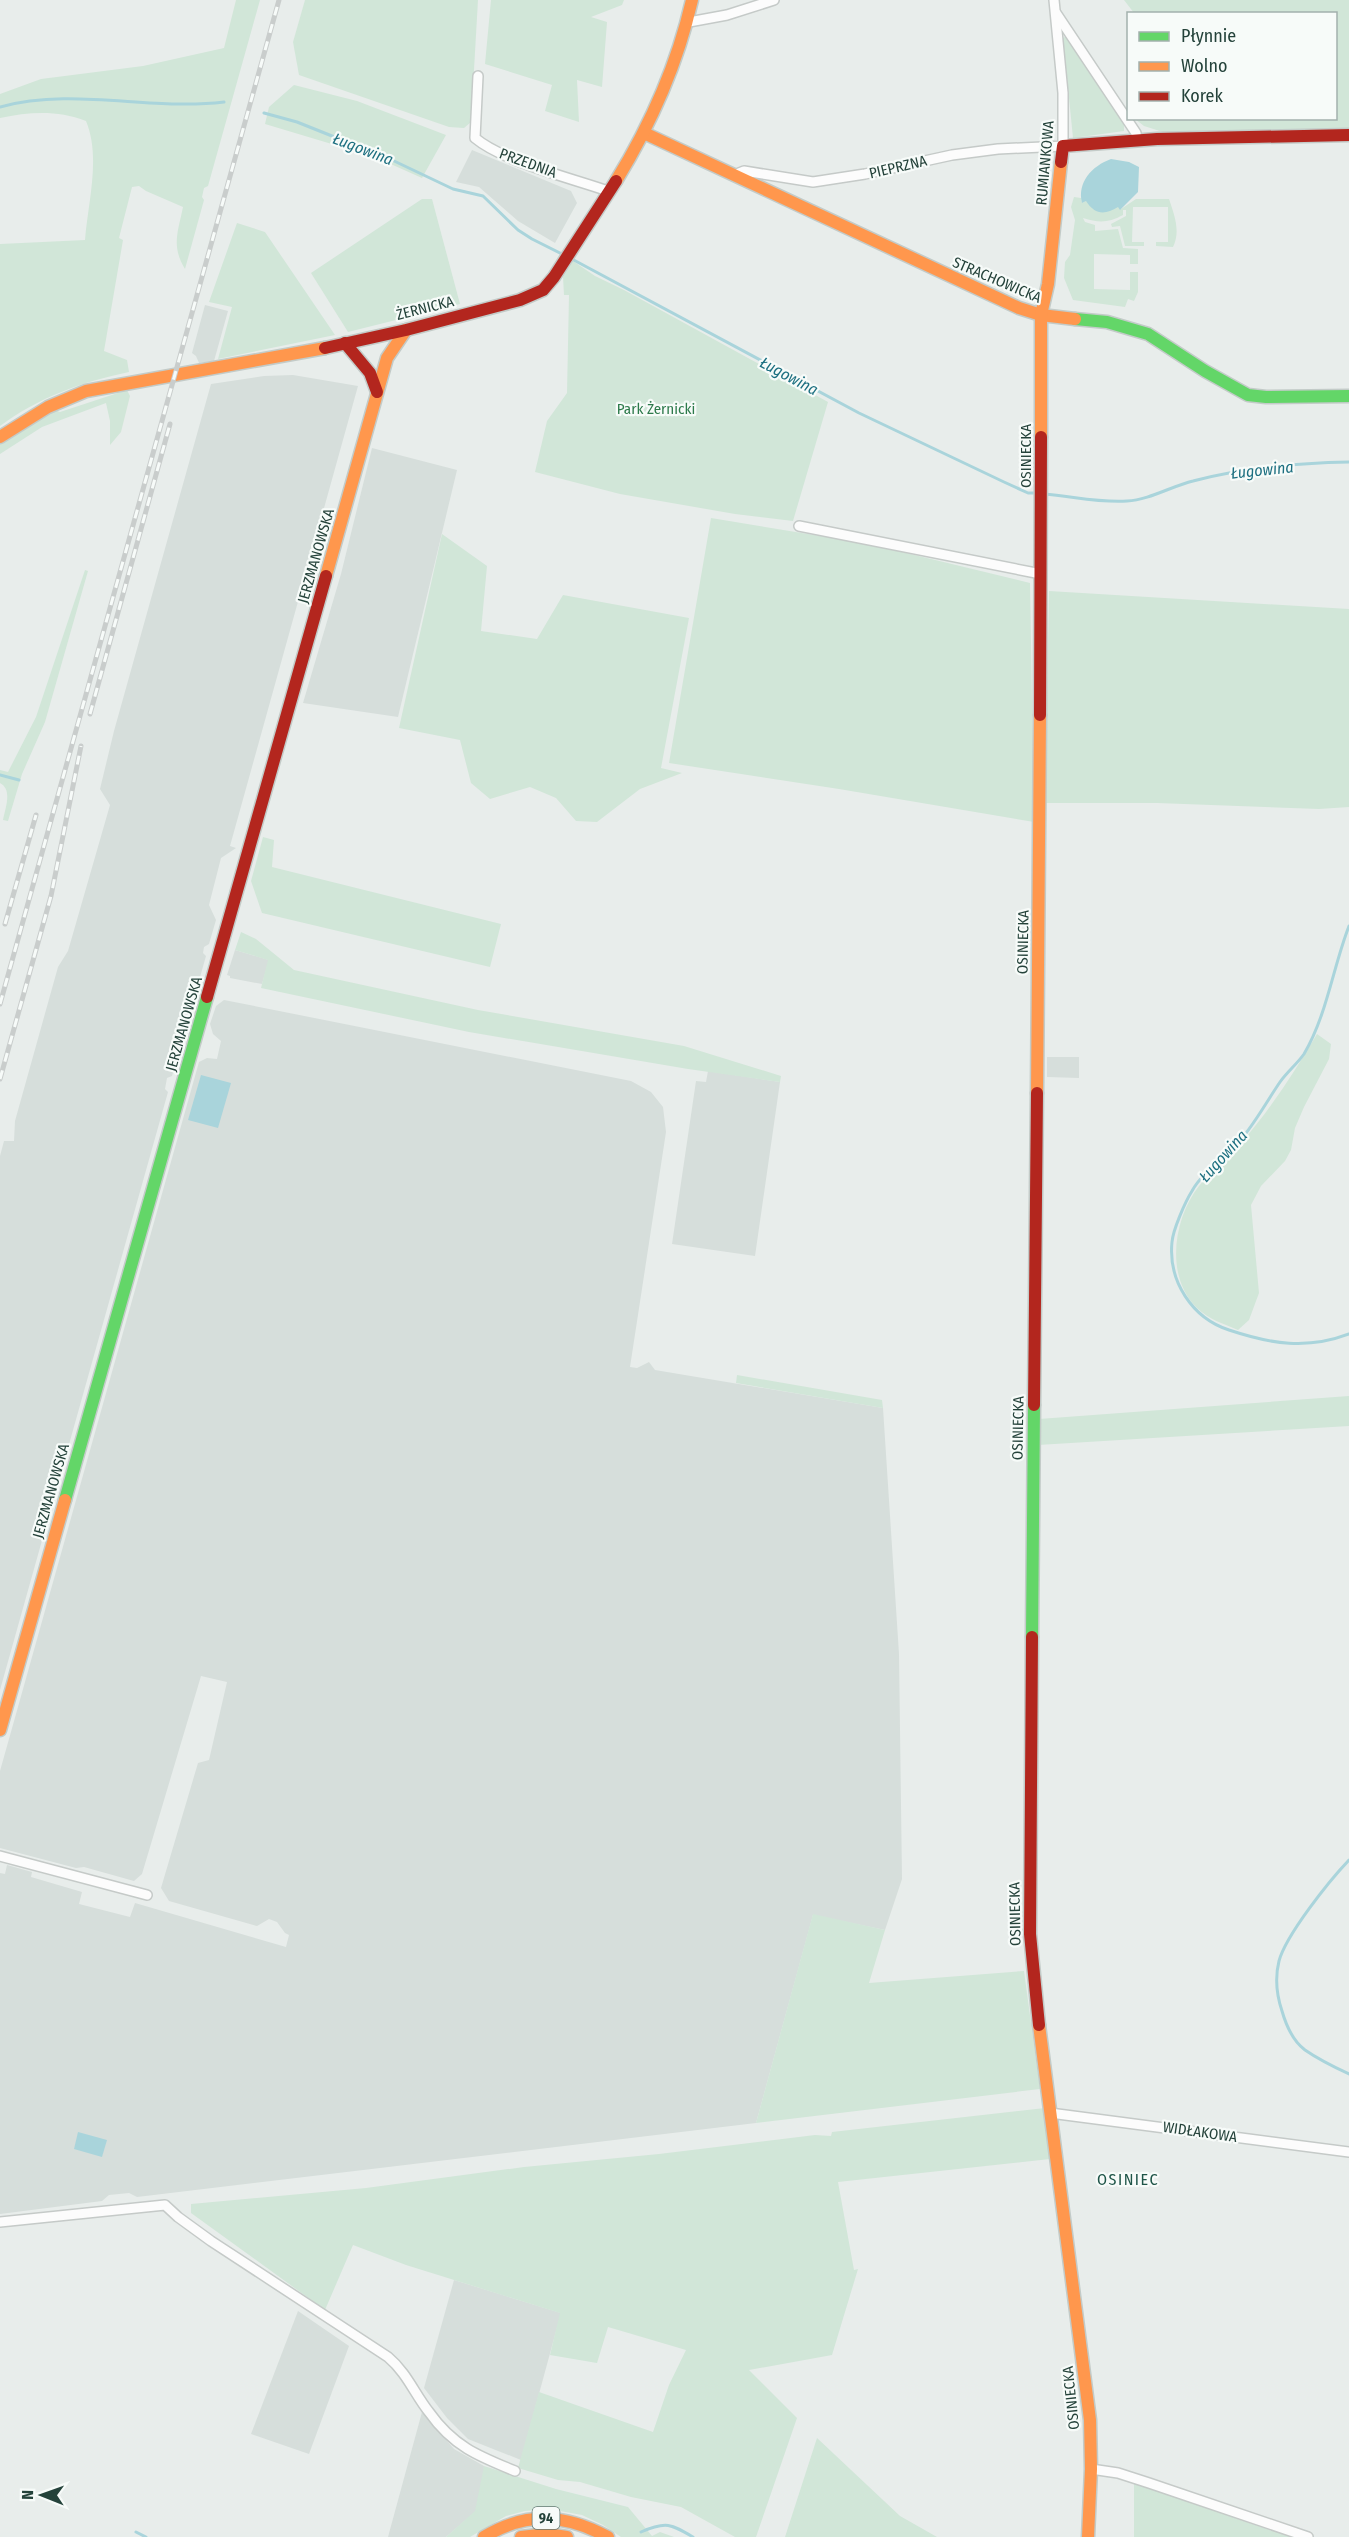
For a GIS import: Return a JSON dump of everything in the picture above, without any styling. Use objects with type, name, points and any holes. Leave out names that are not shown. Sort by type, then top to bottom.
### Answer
[{"type":"street","name":"ŻERNICKA","points":[[0,437],[48,407],[86,392],[122,383],[270,360],[406,330],[533,295],[546,286],[562,264],[644,134],[682,45],[689,22],[692,0]]},
{"type":"street","points":[[689,22],[727,15],[774,0]]},
{"type":"street","name":"RUMIANKOWA","points":[[1041,315],[1048,284],[1063,146],[1063,93],[1054,0]]},
{"type":"street","name":"RUMIANKOWA","points":[[1056,13],[1136,134],[1137,140]]},
{"type":"street","name":"PRZEDNIA","points":[[478,76],[475,138],[486,147],[504,156],[608,191]]},
{"type":"street","name":"STRACHOWICKA","points":[[644,134],[1019,308],[1041,315],[1107,322],[1148,334],[1204,371],[1248,395],[1266,398],[1349,396]]},
{"type":"street","points":[[1063,146],[1137,140],[1349,135]]},
{"type":"street","name":"PIEPRZNA","points":[[737,177],[744,171],[813,182],[865,174],[952,155],[1013,148],[1063,146]]},
{"type":"street","name":"OSINIECKA","points":[[1041,315],[1041,574],[1029,1878],[1033,1980],[1090,2420],[1091,2469],[1088,2537]]},
{"type":"street","name":"JERZMANOWSKA","points":[[0,1730],[377,392],[387,358],[406,330]]},
{"type":"street","points":[[345,343],[370,373],[377,392]]},
{"type":"street","points":[[799,526],[1041,574]]},
{"type":"street","points":[[0,1856],[147,1895]]},
{"type":"street","name":"WIDŁAKOWA","points":[[1050,2113],[1349,2152]]},
{"type":"street","points":[[0,2222],[165,2205],[211,2241],[388,2357],[403,2370],[427,2411],[446,2434],[467,2451],[515,2471]]},
{"type":"street","points":[[1091,2469],[1118,2473],[1308,2537]]},
{"type":"street","name":"94","points":[[484,2537],[511,2523],[543,2518],[570,2520],[608,2537]]},
{"type":"street","points":[[521,2537],[547,2534],[567,2537]]},
{"type":"shaded area","points":[[472,150],[571,191],[577,203],[555,243],[518,221],[479,187],[456,182]]},
{"type":"shaded area","points":[[205,305],[228,311],[214,361],[199,363],[192,353]]},
{"type":"shaded area","points":[[293,375],[358,386],[230,846],[236,848],[221,858],[209,905],[216,920],[209,944],[204,947],[203,953],[206,956],[172,1076],[167,1078],[165,1089],[168,1092],[0,1690],[0,1156],[4,1141],[14,1141],[15,1121],[58,967],[68,951],[110,805],[100,789],[114,731],[211,384],[264,376]]},
{"type":"shaded area","points":[[372,448],[457,470],[398,717],[303,703],[341,574]]},
{"type":"shaded area","points":[[235,950],[269,960],[262,984],[230,978],[227,975]]},
{"type":"shaded area","points":[[224,1000],[631,1081],[651,1092],[663,1107],[666,1132],[630,1367],[637,1368],[649,1362],[655,1370],[883,1408],[899,1654],[902,1879],[885,1930],[813,1915],[756,2123],[137,2197],[129,2193],[109,2195],[102,2201],[0,2214],[0,1873],[5,1874],[7,1865],[32,1872],[31,1877],[82,1892],[79,1904],[130,1917],[135,1903],[286,1947],[289,1935],[277,1922],[269,1919],[257,1926],[169,1901],[161,1888],[198,1763],[209,1760],[227,1682],[201,1676],[142,1874],[134,1881],[0,1848],[0,1771],[199,1062],[207,1058],[217,1059],[221,1041],[213,1034],[210,1024],[216,1006]]},
{"type":"shaded area","points":[[1047,1057],[1079,1057],[1079,1078],[1047,1077]]},
{"type":"shaded area","points":[[708,1071],[780,1082],[755,1256],[672,1244],[696,1081],[706,1082]]},
{"type":"shaded area","points":[[454,2280],[561,2313],[521,2460],[468,2439],[447,2418],[424,2388]]},
{"type":"shaded area","points":[[298,2311],[349,2346],[309,2454],[251,2434]]},
{"type":"shaded area","points":[[422,2412],[454,2449],[484,2466],[483,2505],[446,2537],[388,2537]]},
{"type":"green space","points":[[236,0],[260,0],[208,186],[204,188],[202,197],[204,200],[185,269],[177,246],[183,207],[139,186],[132,187],[119,238],[123,240],[104,351],[127,360],[129,372],[62,392],[30,407],[0,426],[0,244],[85,240],[93,149],[86,121],[75,117],[43,113],[0,118],[0,94],[41,79],[143,66],[224,48]]},
{"type":"green space","points":[[305,0],[478,0],[471,122],[464,128],[449,127],[299,75],[293,42]]},
{"type":"green space","points":[[491,0],[624,0],[622,5],[591,17],[607,22],[602,87],[577,80],[579,122],[545,111],[552,85],[485,64]]},
{"type":"green space","points":[[1124,0],[1349,0],[1349,130],[1166,133],[1144,126],[1136,120],[1337,120],[1337,12],[1133,12]]},
{"type":"green space","points":[[1067,36],[1124,124],[1124,131],[1073,138],[1063,38]]},
{"type":"green space","points":[[294,85],[357,101],[446,135],[422,178],[375,157],[265,124],[269,107]]},
{"type":"green space","points":[[1074,197],[1081,198],[1082,203],[1086,201],[1121,209],[1136,199],[1169,199],[1177,229],[1173,247],[1156,246],[1156,242],[1168,242],[1168,207],[1133,207],[1132,242],[1144,242],[1144,246],[1125,246],[1120,226],[1112,227],[1111,224],[1126,216],[1126,210],[1123,210],[1123,215],[1108,221],[1083,218],[1085,222],[1095,225],[1095,231],[1118,229],[1123,248],[1138,249],[1138,264],[1130,264],[1130,255],[1094,254],[1094,289],[1130,290],[1130,272],[1138,272],[1138,292],[1134,301],[1128,299],[1125,307],[1073,300],[1064,278],[1065,262],[1070,255],[1075,220],[1071,207]]},
{"type":"green space","points":[[422,199],[432,199],[460,304],[348,332],[311,273]]},
{"type":"green space","points":[[237,223],[265,232],[335,335],[218,359],[232,307],[209,302]]},
{"type":"green space","name":"Park Żernicki","points":[[573,261],[595,276],[828,402],[793,521],[735,514],[620,494],[535,472],[547,421],[567,393],[569,295],[564,295],[563,277]]},
{"type":"green space","points":[[127,390],[130,396],[121,432],[110,445],[110,421],[106,403],[42,427],[0,454],[0,444],[55,410],[60,412]]},
{"type":"green space","points":[[711,518],[869,544],[1030,583],[1034,822],[669,763]]},
{"type":"green space","points":[[442,534],[487,566],[481,631],[537,639],[563,595],[689,618],[661,768],[682,773],[640,789],[597,822],[576,821],[556,798],[530,787],[490,799],[471,783],[460,740],[399,728]]},
{"type":"green space","points":[[85,570],[88,571],[45,722],[22,774],[8,821],[3,820],[7,795],[4,786],[0,783],[0,770],[8,772],[36,717]]},
{"type":"green space","points":[[1049,591],[1349,609],[1349,807],[1319,809],[1157,803],[1045,803]]},
{"type":"green space","points":[[263,837],[274,840],[272,867],[501,924],[490,967],[262,913],[251,881]]},
{"type":"green space","points":[[241,932],[256,939],[294,970],[478,1010],[684,1046],[781,1076],[780,1082],[469,1032],[261,988],[268,960],[235,950]]},
{"type":"green space","points":[[1317,1034],[1331,1044],[1329,1059],[1295,1128],[1291,1150],[1285,1161],[1261,1186],[1251,1205],[1259,1293],[1249,1320],[1238,1330],[1206,1315],[1187,1295],[1180,1280],[1176,1248],[1183,1215],[1199,1186],[1262,1117]]},
{"type":"green space","points":[[737,1375],[882,1400],[883,1408],[736,1383]]},
{"type":"green space","points":[[1349,1396],[1349,1426],[1038,1445],[1039,1419]]},
{"type":"green space","points":[[813,1914],[885,1930],[869,1983],[1024,1971],[1040,2089],[756,2123]]},
{"type":"green space","points":[[1045,2108],[1050,2159],[838,2182],[854,2270],[858,2269],[832,2355],[749,2370],[797,2418],[756,2537],[735,2537],[681,2507],[631,2497],[580,2482],[558,2480],[518,2468],[539,2392],[653,2432],[669,2385],[686,2350],[608,2327],[597,2363],[550,2355],[560,2313],[406,2265],[353,2245],[325,2310],[191,2213],[191,2204],[366,2188],[524,2167],[659,2154],[815,2135],[831,2136],[832,2132]]},
{"type":"green space","points":[[817,2438],[900,2516],[937,2537],[785,2537]]},
{"type":"green space","points":[[484,2466],[556,2489],[628,2507],[652,2536],[660,2532],[674,2537],[621,2537],[582,2515],[549,2509],[525,2511],[506,2516],[470,2537],[446,2537],[475,2511]]},
{"type":"green space","points":[[1134,2483],[1273,2531],[1293,2537],[1134,2537]]},
{"type":"water","points":[[1111,159],[1129,162],[1139,167],[1138,192],[1120,210],[1118,207],[1100,212],[1089,206],[1086,201],[1082,203],[1082,188],[1092,170]]},
{"type":"water","points":[[201,1075],[231,1083],[218,1128],[188,1120]]},
{"type":"water","points":[[78,2132],[107,2140],[102,2157],[74,2149]]},
{"type":"waterway","name":"Ługowina","points":[[0,107],[28,101],[55,99],[168,104],[224,102]]},
{"type":"waterway","name":"Ługowina","points":[[264,113],[297,122],[392,160],[453,189],[483,196],[518,230],[564,255]]},
{"type":"waterway","name":"Ługowina","points":[[570,258],[859,413],[1028,493],[1038,493]]},
{"type":"waterway","name":"Ługowina","points":[[1044,494],[1127,501],[1144,498],[1185,483],[1232,472],[1290,465],[1349,462]]},
{"type":"waterway","points":[[0,775],[19,780]]},
{"type":"waterway","name":"Ługowina","points":[[1349,926],[1324,1007],[1304,1054],[1280,1082],[1240,1141],[1196,1185],[1180,1216],[1172,1242],[1174,1271],[1185,1296],[1204,1317],[1216,1324],[1229,1330],[1274,1342],[1318,1342],[1349,1334]]},
{"type":"waterway","points":[[1349,1860],[1320,1894],[1290,1937],[1279,1961],[1277,1980],[1284,2016],[1297,2042],[1315,2057],[1349,2074]]},
{"type":"waterway","points":[[641,2532],[663,2525],[679,2529],[693,2537]]},
{"type":"waterway","points":[[136,2532],[146,2537]]},
{"type":"railway","points":[[0,1004],[279,0]]},
{"type":"railway","points":[[90,714],[170,424]]},
{"type":"railway","points":[[0,1079],[51,896],[81,746]]},
{"type":"railway","points":[[5,924],[36,815]]},
{"type":"traffic: fast","points":[[1075,319],[1107,322],[1148,334],[1205,371],[1248,395],[1266,397],[1349,396]]},
{"type":"traffic: fast","points":[[65,1500],[207,997]]},
{"type":"traffic: fast","points":[[1032,1637],[1034,1405]]},
{"type":"traffic: slow","points":[[616,181],[641,138],[662,94],[679,48],[692,0]]},
{"type":"traffic: slow","points":[[644,133],[1019,308],[1041,315],[1075,319]]},
{"type":"traffic: slow","points":[[1041,437],[1041,315],[1048,284],[1061,162]]},
{"type":"traffic: slow","points":[[326,576],[387,358],[406,330]]},
{"type":"traffic: slow","points":[[0,437],[48,407],[86,391],[325,348]]},
{"type":"traffic: slow","points":[[1037,1093],[1040,715]]},
{"type":"traffic: slow","points":[[0,1730],[65,1500]]},
{"type":"traffic: slow","points":[[1039,2025],[1090,2420],[1091,2469],[1088,2537]]},
{"type":"traffic: slow","points":[[484,2537],[515,2523],[546,2519],[577,2524],[608,2537]]},
{"type":"traffic: slow","points":[[521,2537],[547,2534],[567,2537]]},
{"type":"traffic: jam","points":[[1061,162],[1063,146],[1157,139],[1349,135]]},
{"type":"traffic: jam","points":[[325,348],[406,330],[520,300],[543,290],[554,277],[616,181]]},
{"type":"traffic: jam","points":[[345,343],[370,373],[377,392]]},
{"type":"traffic: jam","points":[[1040,715],[1041,437]]},
{"type":"traffic: jam","points":[[207,997],[326,576]]},
{"type":"traffic: jam","points":[[1034,1405],[1037,1093]]},
{"type":"traffic: jam","points":[[1032,1637],[1030,1934],[1039,2025]]},
{"type":"district","name":"OSINIEC","points":[[1128,2179]]}]
